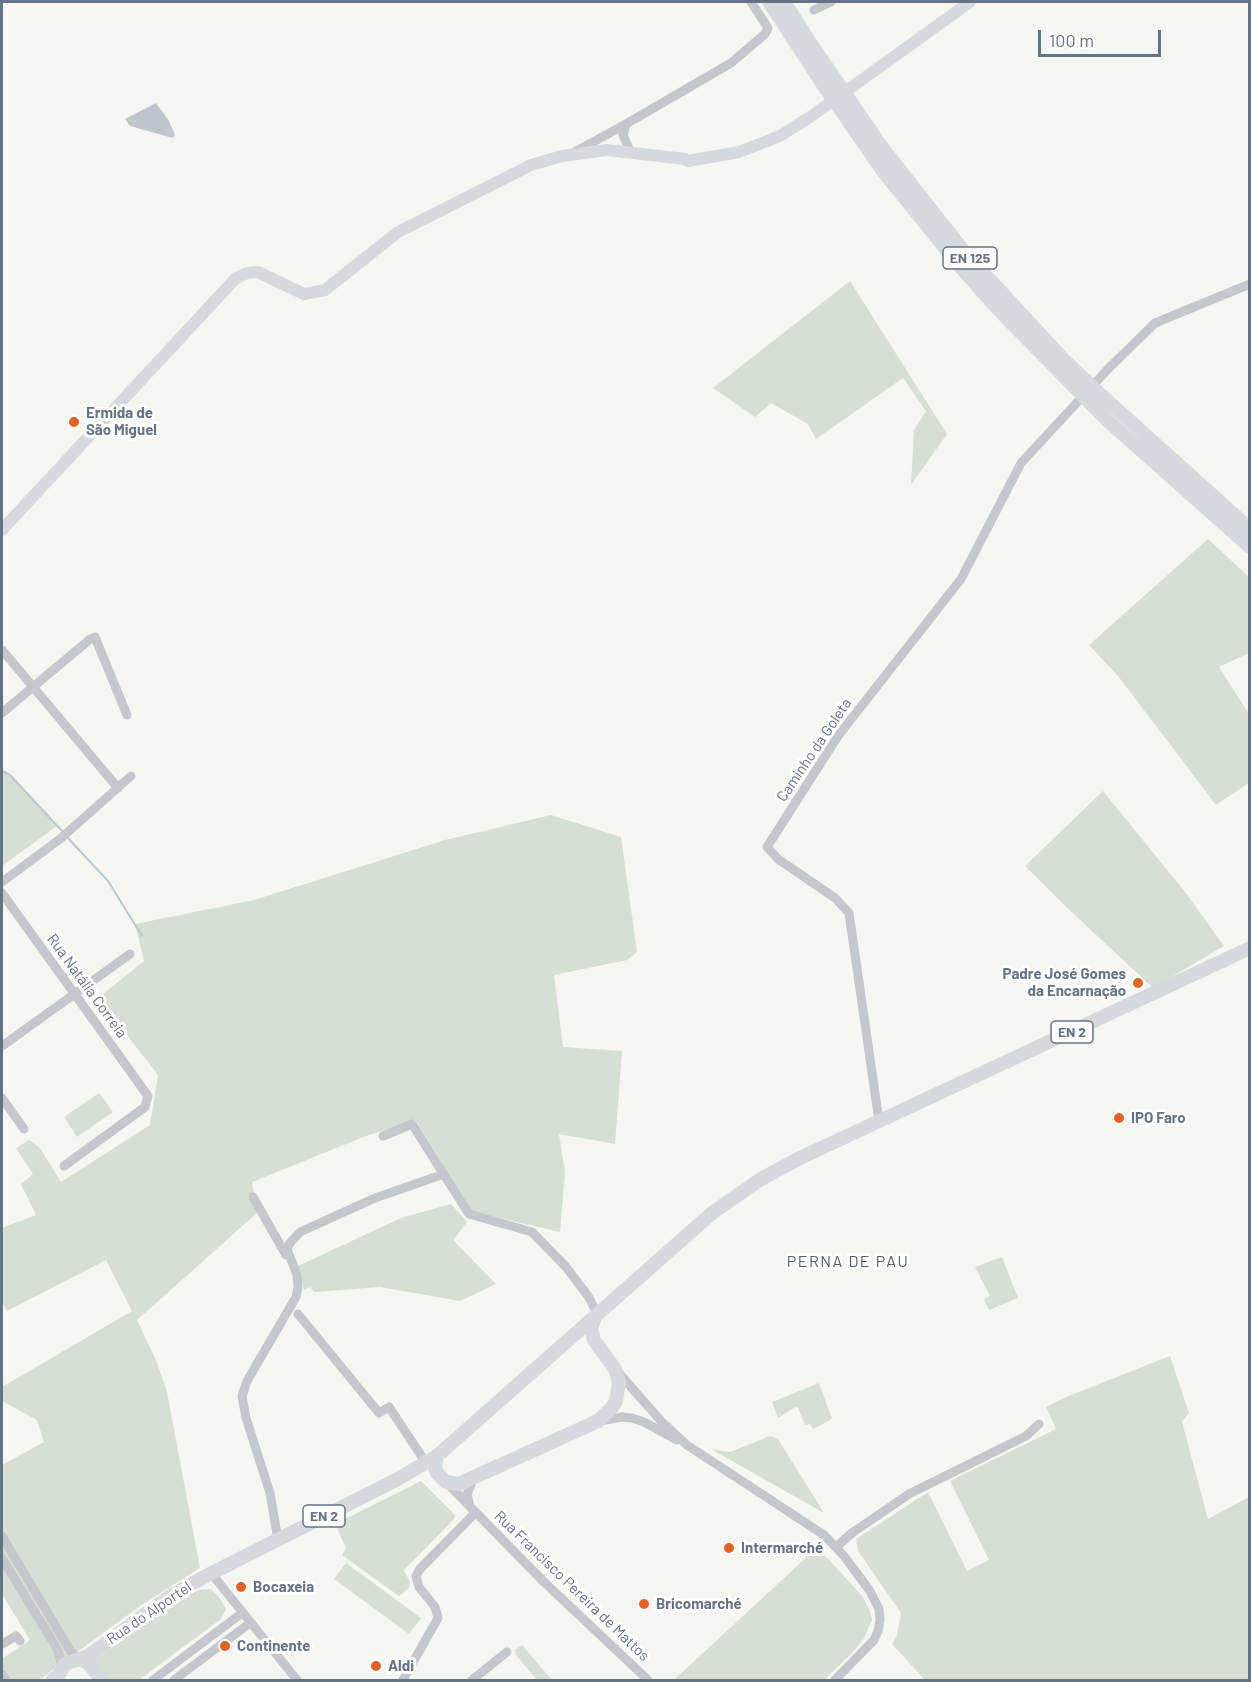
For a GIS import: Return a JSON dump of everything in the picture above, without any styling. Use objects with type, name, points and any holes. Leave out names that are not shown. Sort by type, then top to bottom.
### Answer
[{"type":"main road","name":"EN 125","points":[[769,2],[883,171],[959,265],[1005,317],[1106,419],[1248,546]]},
{"type":"main road","name":"EN 125","points":[[784,2],[881,146],[966,254],[1063,359],[1195,481],[1250,527]]},
{"type":"main road","name":"EN 2","points":[[211,1573],[432,1460],[729,1200],[789,1162],[1248,949]]},
{"type":"main road","points":[[414,1471],[427,1472],[455,1485],[598,1421],[616,1401],[619,1382],[615,1369],[594,1341],[591,1329],[596,1316]]},
{"type":"main road","points":[[573,1337],[587,1337],[594,1341]]},
{"type":"main road","points":[[432,1460],[444,1481]]},
{"type":"main road","name":"Rua do Alportel","points":[[59,1676],[69,1662],[84,1659],[169,1597],[211,1573]]},
{"type":"main road","points":[[84,1659],[102,1680]]},
{"type":"street","points":[[568,155],[731,63],[765,34],[768,28],[751,2]]},
{"type":"street","points":[[814,10],[831,2]]},
{"type":"street","points":[[2,530],[236,278],[247,273],[258,272],[304,294],[326,290],[398,232],[531,165],[568,155],[607,150],[688,161],[739,152],[780,136],[813,115],[970,2]]},
{"type":"street","points":[[626,124],[623,135],[631,153]]},
{"type":"street","name":"Caminho da Goleta","points":[[879,1121],[849,913],[835,898],[778,859],[767,847],[838,736],[961,579],[1021,463],[1108,369],[1155,323],[1250,284]]},
{"type":"street","points":[[2,713],[89,640],[95,638],[127,715]]},
{"type":"street","points":[[2,650],[118,788]]},
{"type":"street","points":[[2,882],[57,842],[131,776]]},
{"type":"street","name":"Rua Natália Correia","points":[[2,893],[148,1096],[145,1107],[64,1166]]},
{"type":"street","points":[[2,1046],[130,954]]},
{"type":"street","points":[[2,1098],[24,1129]]},
{"type":"street","points":[[383,1136],[412,1124],[469,1215],[532,1232],[547,1245],[588,1296],[596,1316]]},
{"type":"street","points":[[289,1259],[287,1249],[300,1232],[375,1198],[444,1174]]},
{"type":"street","points":[[253,1197],[289,1259],[297,1275],[298,1287],[296,1297],[252,1372],[242,1396],[246,1418],[270,1493],[278,1540]]},
{"type":"street","points":[[298,1314],[379,1413],[389,1407],[432,1460]]},
{"type":"street","points":[[615,1369],[661,1422],[687,1445]]},
{"type":"street","points":[[598,1421],[622,1417],[644,1422],[687,1445],[824,1535],[836,1547],[876,1600],[880,1620],[874,1640],[835,1680]]},
{"type":"street","points":[[836,1547],[852,1533],[909,1494],[1026,1436],[1039,1424]]},
{"type":"street","points":[[403,1680],[438,1618],[435,1607],[419,1587],[416,1576],[473,1511],[467,1494],[474,1478]]},
{"type":"street","name":"Rua Francisco Pereira de Mattos","points":[[444,1481],[648,1680]]},
{"type":"street","points":[[2,1536],[68,1646],[84,1659]]},
{"type":"street","points":[[2,1558],[56,1647],[60,1657],[59,1676]]},
{"type":"street","points":[[211,1573],[297,1680]]},
{"type":"street","points":[[153,1680],[242,1613]]},
{"type":"street","points":[[174,1680],[250,1623]]},
{"type":"street","points":[[2,1644],[16,1636],[20,1641]]},
{"type":"street","points":[[472,1680],[507,1652]]},
{"type":"street","points":[[2,1674],[6,1680]]},
{"type":"shaded area","points":[[156,103],[169,121],[175,135],[173,138],[130,126],[125,119]]},
{"type":"shaded area","points":[[850,281],[947,434],[911,485],[914,430],[926,411],[903,378],[816,439],[808,424],[771,403],[755,417],[713,388]]},
{"type":"shaded area","points":[[1208,539],[1250,578],[1249,653],[1219,667],[1249,714],[1249,783],[1216,805],[1118,676],[1089,645]]},
{"type":"shaded area","points":[[2,771],[10,775],[57,826],[2,866]]},
{"type":"shaded area","points":[[1103,791],[1185,892],[1224,946],[1153,988],[1025,866]]},
{"type":"shaded area","points":[[551,815],[621,837],[637,952],[627,960],[554,975],[563,1047],[622,1051],[615,1144],[559,1134],[565,1172],[560,1232],[473,1212],[416,1121],[366,1136],[252,1182],[257,1213],[137,1320],[156,1360],[167,1392],[200,1568],[143,1604],[39,1680],[11,1680],[2,1667],[2,1659],[30,1640],[2,1594],[2,1465],[44,1442],[37,1420],[2,1401],[2,1387],[132,1311],[106,1260],[7,1311],[2,1301],[2,1228],[36,1215],[21,1184],[33,1174],[16,1148],[29,1140],[40,1148],[61,1182],[150,1125],[158,1075],[98,998],[144,961],[135,924],[254,900],[445,840]]},
{"type":"shaded area","points":[[99,1093],[113,1112],[77,1137],[64,1117]]},
{"type":"shaded area","points":[[451,1204],[467,1222],[453,1240],[496,1284],[460,1301],[380,1287],[314,1292],[310,1287],[304,1290],[298,1266],[401,1218]]},
{"type":"shaded area","points":[[1002,1257],[1018,1298],[989,1310],[984,1299],[990,1296],[975,1267]]},
{"type":"shaded area","points":[[1170,1356],[1189,1413],[1182,1422],[1208,1519],[1249,1497],[1249,1680],[925,1680],[892,1644],[897,1635],[901,1613],[858,1551],[856,1539],[928,1492],[967,1571],[989,1560],[950,1481],[1056,1429],[1046,1407]]},
{"type":"shaded area","points":[[819,1383],[832,1419],[813,1429],[810,1424],[805,1425],[797,1406],[778,1418],[772,1402]]},
{"type":"shaded area","points":[[770,1436],[778,1439],[824,1513],[711,1449],[730,1452]]},
{"type":"shaded area","points":[[421,1481],[455,1515],[454,1519],[404,1570],[410,1582],[409,1588],[399,1596],[342,1555],[346,1548],[335,1524]]},
{"type":"shaded area","points":[[819,1549],[863,1597],[872,1620],[863,1640],[824,1680],[674,1680],[811,1553]]},
{"type":"shaded area","points":[[346,1563],[421,1618],[409,1634],[334,1579]]},
{"type":"shaded area","points":[[211,1589],[226,1609],[221,1619],[139,1680],[102,1680],[89,1664],[149,1621],[198,1590]]},
{"type":"shaded area","points":[[522,1645],[552,1680],[537,1680],[516,1655],[515,1650]]},
{"type":"waterway","points":[[2,771],[10,775],[63,832]]},
{"type":"waterway","points":[[66,836],[108,881],[142,936]]},
{"type":"place","name":"Ermida de São Miguel","points":[[74,422]]},
{"type":"place","name":"Padre José Gomes da Encarnação","points":[[1138,983]]},
{"type":"place","name":"IPO Faro","points":[[1119,1118]]},
{"type":"place","name":"Intermarché","points":[[729,1548]]},
{"type":"place","name":"Bocaxeia","points":[[241,1587]]},
{"type":"place","name":"Bricomarché","points":[[644,1604]]},
{"type":"place","name":"Continente","points":[[225,1646]]},
{"type":"place","name":"Aldi","points":[[376,1666]]},
{"type":"district","name":"PERNA DE PAU","points":[[848,1262]]}]
